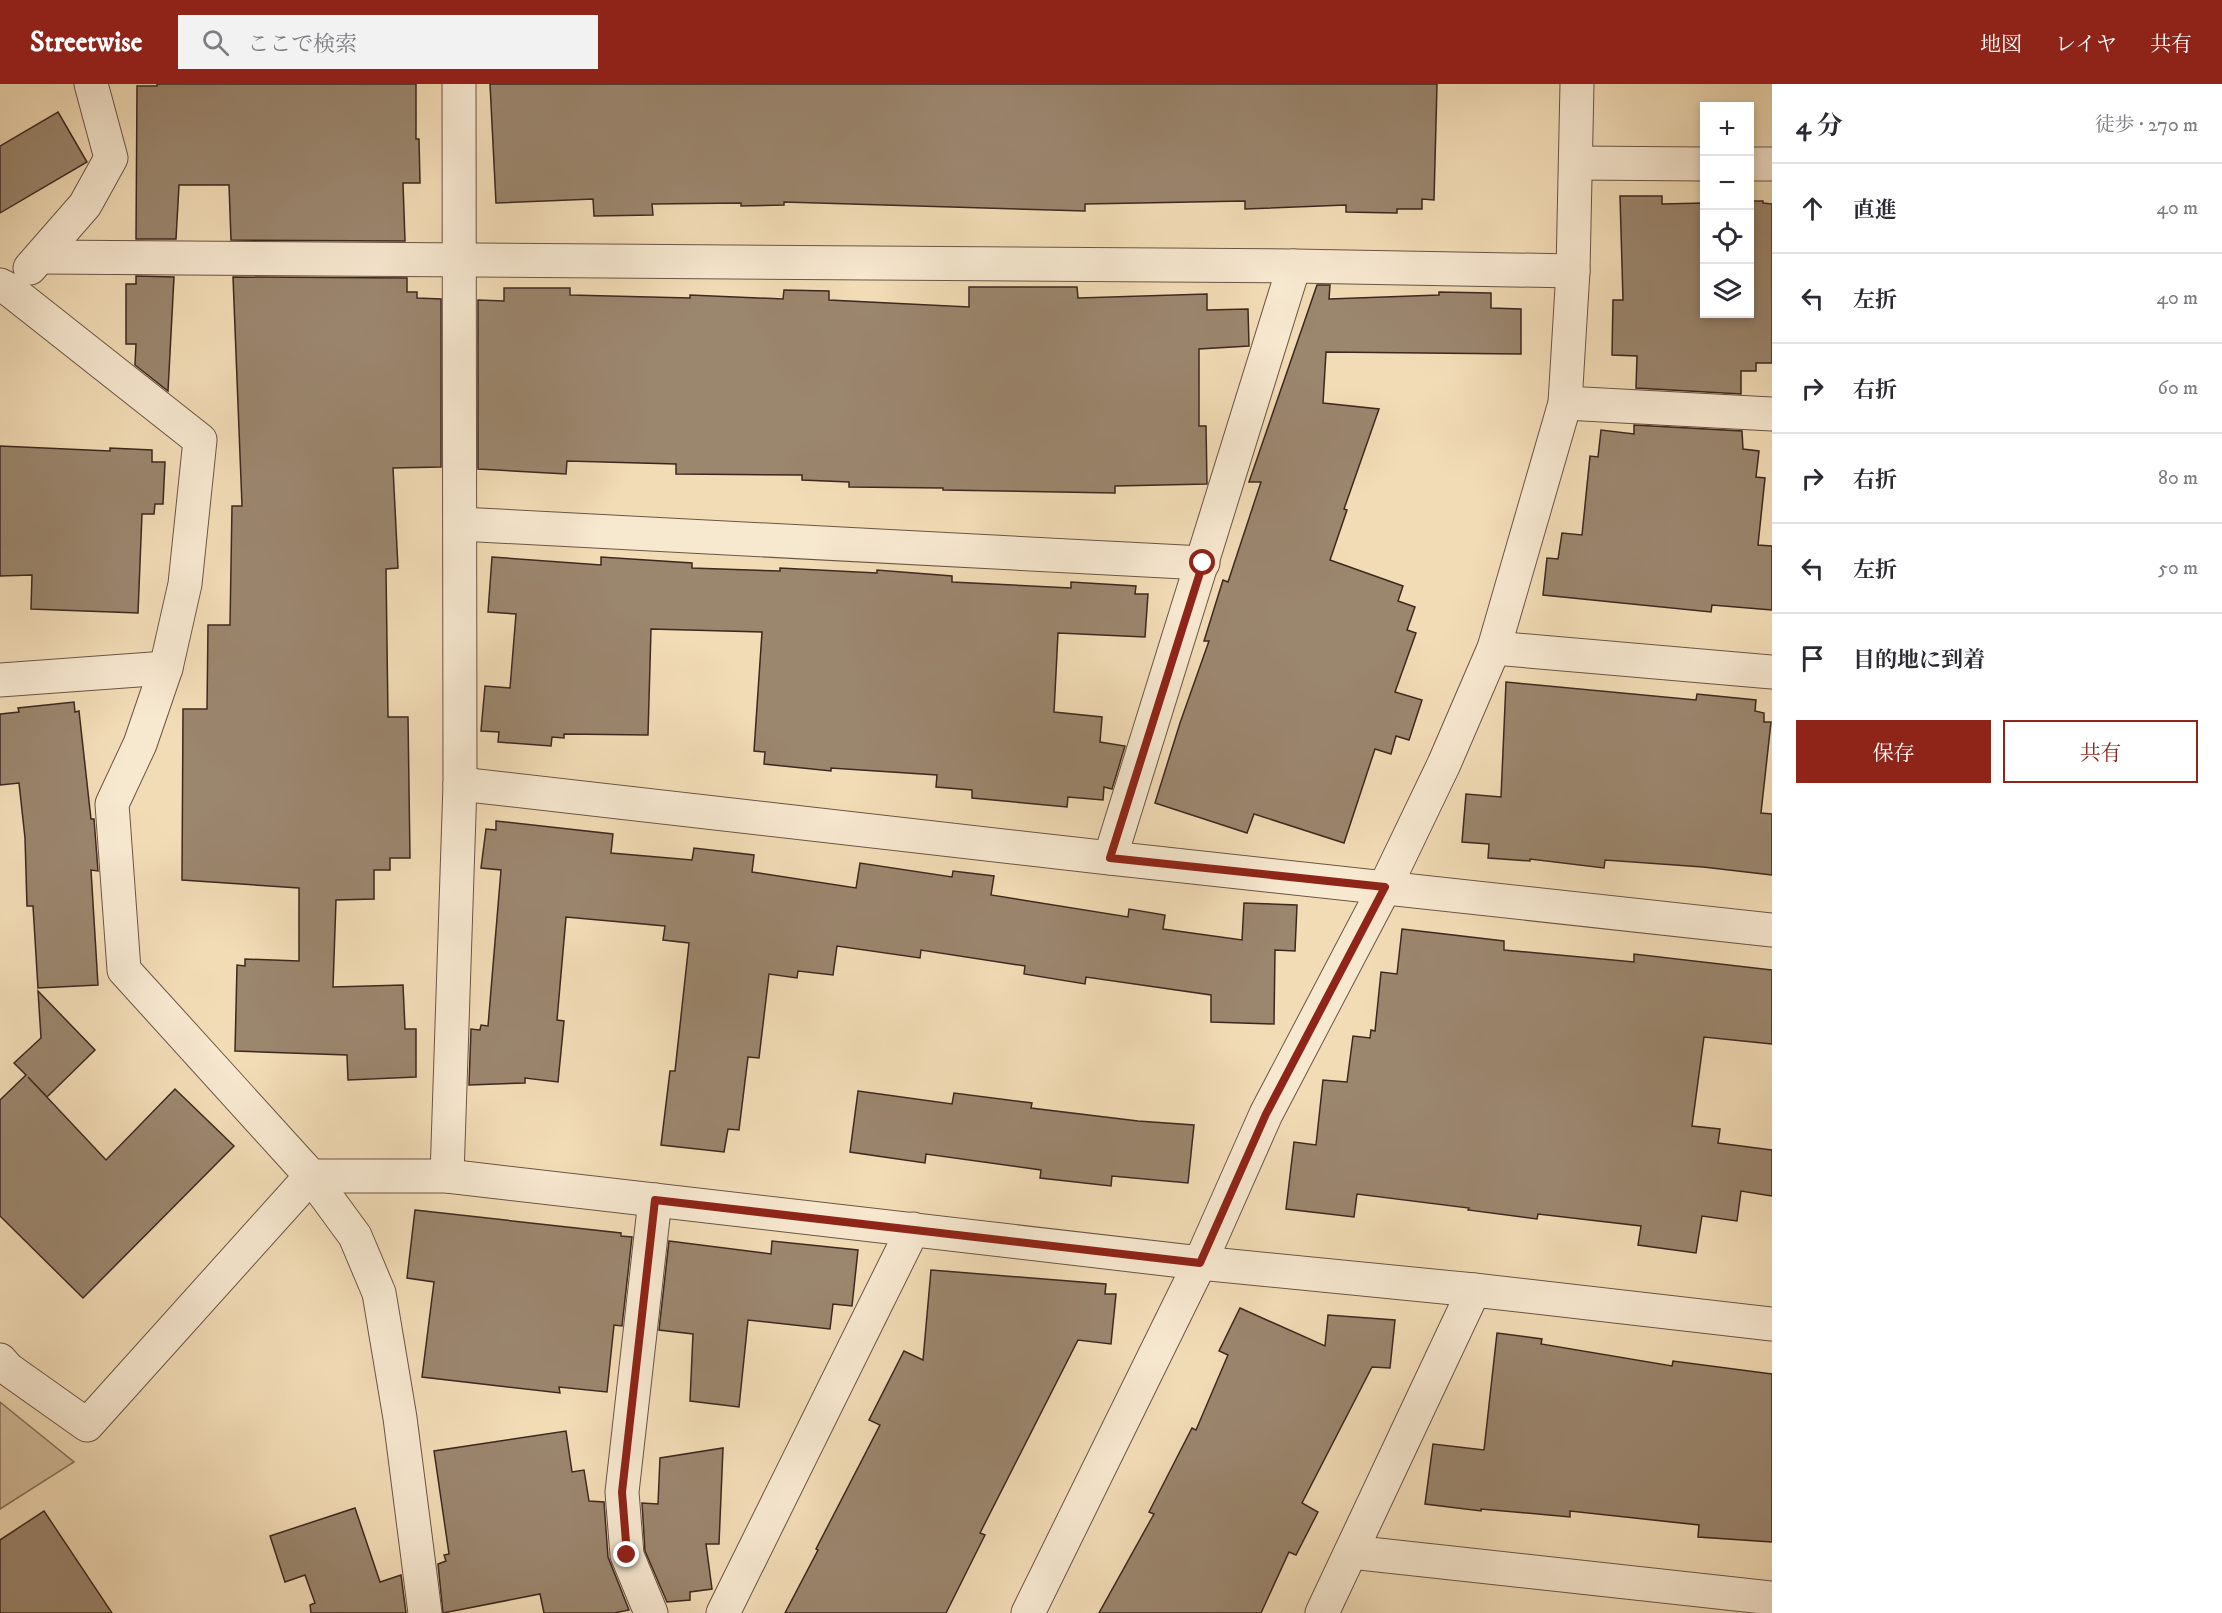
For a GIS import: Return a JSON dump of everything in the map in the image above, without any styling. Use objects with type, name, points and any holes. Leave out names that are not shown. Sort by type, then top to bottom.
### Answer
[{"type":"street","points":[[92,84],[111,158],[85,206],[42,257],[5,287],[200,440],[185,584],[166,668],[140,744],[112,804],[124,970],[311,1176],[355,1236],[379,1293],[400,1418],[425,1613]]},
{"type":"street","points":[[447,1176],[460,784],[459,84]]},
{"type":"street","points":[[1028,1613],[1200,1263],[1266,1114],[1385,887],[1444,764],[1494,648],[1565,403],[1573,271],[1577,84]]},
{"type":"street","points":[[1576,163],[1700,164]]},
{"type":"street","points":[[1754,164],[1772,164]]},
{"type":"street","points":[[42,257],[1294,266],[1573,271]]},
{"type":"street","points":[[1110,858],[1294,266]]},
{"type":"street","points":[[1565,403],[1772,414]]},
{"type":"street","points":[[460,524],[1203,563]]},
{"type":"street","points":[[1494,648],[1772,672]]},
{"type":"street","points":[[0,680],[166,668]]},
{"type":"street","points":[[460,784],[1772,930]]},
{"type":"street","points":[[0,1360],[8,1369],[87,1425],[311,1176],[447,1176],[914,1228],[1200,1263],[1474,1290],[1772,1324]]},
{"type":"street","points":[[651,1613],[627,1555],[622,1492],[655,1200]]},
{"type":"street","points":[[723,1613],[914,1228]]},
{"type":"street","points":[[1322,1613],[1474,1290]]},
{"type":"street","points":[[1351,1552],[1772,1598]]},
{"type":"shaded area","points":[[0,1402],[74,1462],[0,1509]]},
{"type":"building","points":[[157,84],[416,84],[416,139],[419,139],[420,183],[403,183],[405,241],[231,240],[229,185],[179,185],[176,239],[136,239],[137,86],[157,86]]},
{"type":"building","points":[[490,84],[1437,84],[1434,200],[1422,199],[1422,209],[1397,209],[1397,213],[1346,212],[1346,205],[1245,209],[1245,201],[1085,204],[1085,211],[784,202],[784,205],[741,206],[741,203],[652,204],[653,215],[594,216],[593,199],[496,203]]},
{"type":"building","points":[[58,112],[87,162],[0,213],[0,146]]},
{"type":"building","points":[[1620,196],[1662,196],[1662,204],[1700,203],[1700,318],[1754,318],[1754,201],[1772,204],[1772,363],[1756,363],[1756,371],[1741,371],[1741,394],[1636,388],[1637,356],[1612,355],[1613,300],[1623,300]]},
{"type":"building","points":[[136,276],[174,277],[168,391],[135,365],[136,344],[126,344],[126,284],[136,284]]},
{"type":"building","points":[[233,277],[407,278],[407,292],[417,292],[417,298],[441,299],[441,467],[393,468],[398,568],[386,569],[388,717],[408,717],[410,858],[390,858],[390,870],[374,870],[374,899],[336,900],[333,987],[403,985],[405,1029],[416,1029],[416,1077],[348,1080],[347,1055],[235,1051],[237,965],[245,966],[245,959],[299,961],[299,888],[182,880],[183,709],[207,709],[208,625],[230,625],[232,506],[242,506]]},
{"type":"building","points":[[1317,285],[1330,285],[1329,299],[1439,295],[1439,292],[1491,293],[1491,308],[1521,309],[1521,354],[1326,352],[1323,403],[1379,409],[1344,509],[1347,510],[1330,560],[1403,586],[1398,601],[1415,607],[1407,630],[1416,633],[1395,692],[1422,700],[1409,740],[1396,736],[1391,754],[1375,749],[1344,843],[1254,814],[1247,833],[1155,803],[1209,641],[1204,641],[1223,580],[1228,582],[1261,482],[1249,482]]},
{"type":"building","points":[[969,287],[1077,287],[1078,298],[1207,294],[1207,310],[1248,309],[1249,346],[1199,349],[1199,426],[1206,426],[1207,484],[1115,486],[1115,493],[943,490],[943,488],[849,487],[849,482],[802,480],[802,475],[676,474],[676,464],[567,461],[566,474],[478,469],[478,300],[504,301],[504,288],[570,288],[570,295],[690,298],[690,295],[783,299],[784,290],[829,291],[829,300],[969,307]]},
{"type":"building","points":[[1634,425],[1742,431],[1743,449],[1759,451],[1756,477],[1765,478],[1758,545],[1772,546],[1772,610],[1712,605],[1711,612],[1543,595],[1547,558],[1558,559],[1562,533],[1582,535],[1590,456],[1598,457],[1601,430],[1634,434]]},
{"type":"building","points":[[0,446],[110,451],[110,448],[152,450],[152,462],[165,462],[163,504],[155,504],[154,514],[142,514],[138,613],[31,609],[32,575],[0,576]]},
{"type":"building","points":[[492,557],[601,565],[601,557],[692,563],[692,568],[780,571],[780,568],[877,573],[877,570],[952,576],[952,582],[1071,588],[1071,582],[1136,586],[1135,594],[1148,594],[1145,637],[1058,633],[1054,712],[1102,717],[1100,742],[1125,746],[1112,789],[1104,787],[1103,800],[1068,797],[1067,807],[972,798],[972,790],[936,787],[937,775],[831,768],[831,771],[764,764],[765,752],[754,751],[762,632],[651,629],[648,735],[564,734],[564,738],[552,737],[551,746],[498,742],[499,732],[481,731],[485,686],[510,688],[516,614],[488,612]]},
{"type":"building","points":[[1506,682],[1696,700],[1697,694],[1756,700],[1755,711],[1764,713],[1764,722],[1771,722],[1761,813],[1772,814],[1772,875],[1605,860],[1604,868],[1530,859],[1530,861],[1488,858],[1489,844],[1462,842],[1466,794],[1501,797]]},
{"type":"building","points":[[74,702],[75,712],[79,711],[91,819],[94,819],[98,871],[91,870],[98,985],[38,988],[33,906],[27,906],[25,838],[19,783],[0,785],[0,714],[19,712],[18,708]]},
{"type":"building","points":[[496,821],[613,834],[611,853],[692,860],[694,848],[754,855],[752,872],[856,888],[860,863],[952,877],[953,871],[994,876],[991,895],[1128,917],[1129,909],[1165,915],[1163,929],[1242,940],[1244,903],[1297,905],[1295,951],[1275,950],[1274,1024],[1211,1022],[1211,995],[1086,977],[1085,984],[1024,974],[1025,966],[921,950],[920,958],[837,946],[833,975],[798,971],[797,978],[769,974],[759,1058],[748,1057],[739,1130],[728,1129],[724,1152],[661,1145],[670,1071],[675,1071],[689,943],[663,940],[665,926],[566,917],[557,1020],[564,1021],[558,1082],[525,1078],[525,1083],[469,1085],[471,1029],[480,1030],[481,1025],[488,1026],[501,870],[481,868],[486,829],[496,830]]},
{"type":"building","points":[[1402,929],[1504,941],[1504,950],[1634,962],[1634,954],[1772,970],[1772,1044],[1704,1037],[1692,1126],[1720,1129],[1718,1143],[1772,1150],[1772,1196],[1741,1191],[1737,1221],[1702,1216],[1696,1253],[1638,1245],[1641,1226],[1538,1214],[1537,1219],[1357,1194],[1354,1217],[1286,1209],[1294,1142],[1316,1145],[1323,1080],[1347,1082],[1353,1036],[1370,1038],[1371,1030],[1375,1031],[1381,972],[1397,974]]},
{"type":"building","points":[[38,991],[95,1050],[47,1097],[28,1077],[106,1160],[175,1089],[234,1146],[83,1298],[0,1216],[0,1100],[26,1075],[14,1063],[41,1038]]},
{"type":"building","points":[[858,1091],[952,1104],[954,1093],[1032,1103],[1031,1108],[1138,1121],[1194,1125],[1188,1183],[1112,1176],[1111,1186],[1040,1178],[1041,1170],[926,1154],[925,1163],[850,1152]]},
{"type":"building","points":[[415,1210],[621,1233],[621,1236],[632,1237],[622,1326],[614,1325],[607,1392],[559,1387],[560,1393],[422,1377],[434,1282],[407,1278]]},
{"type":"building","points":[[669,1241],[771,1254],[772,1241],[858,1250],[852,1306],[833,1304],[830,1329],[748,1320],[739,1407],[690,1401],[693,1334],[659,1330]]},
{"type":"building","points":[[931,1270],[1106,1284],[1105,1294],[1116,1294],[1111,1344],[1078,1340],[980,1533],[985,1535],[946,1613],[785,1613],[880,1425],[869,1420],[904,1351],[923,1360]]},
{"type":"building","points":[[1240,1308],[1325,1346],[1328,1315],[1395,1320],[1390,1368],[1372,1367],[1302,1503],[1318,1512],[1296,1555],[1289,1552],[1261,1613],[1099,1613],[1154,1514],[1149,1512],[1192,1428],[1196,1430],[1228,1355],[1219,1351]]},
{"type":"building","points":[[1497,1333],[1542,1339],[1541,1344],[1672,1366],[1673,1361],[1772,1374],[1772,1542],[1698,1537],[1699,1525],[1570,1511],[1570,1517],[1481,1509],[1481,1511],[1425,1504],[1433,1444],[1484,1450]]},
{"type":"building","points":[[566,1431],[572,1472],[584,1470],[589,1501],[604,1502],[608,1557],[629,1610],[614,1613],[544,1613],[540,1594],[443,1613],[438,1564],[446,1561],[444,1555],[449,1554],[434,1451]]},
{"type":"building","points":[[723,1448],[719,1544],[706,1544],[712,1589],[690,1592],[690,1600],[667,1602],[645,1551],[642,1503],[658,1504],[660,1458]]},
{"type":"building","points":[[355,1508],[380,1582],[401,1575],[406,1613],[311,1613],[310,1605],[315,1603],[305,1575],[285,1582],[270,1536]]},
{"type":"building","points":[[44,1511],[112,1613],[0,1613],[0,1540]]},
{"type":"route","points":[[627,1555],[622,1492],[655,1200],[914,1228],[1200,1263],[1266,1114],[1385,887],[1110,858],[1203,563]]}]
